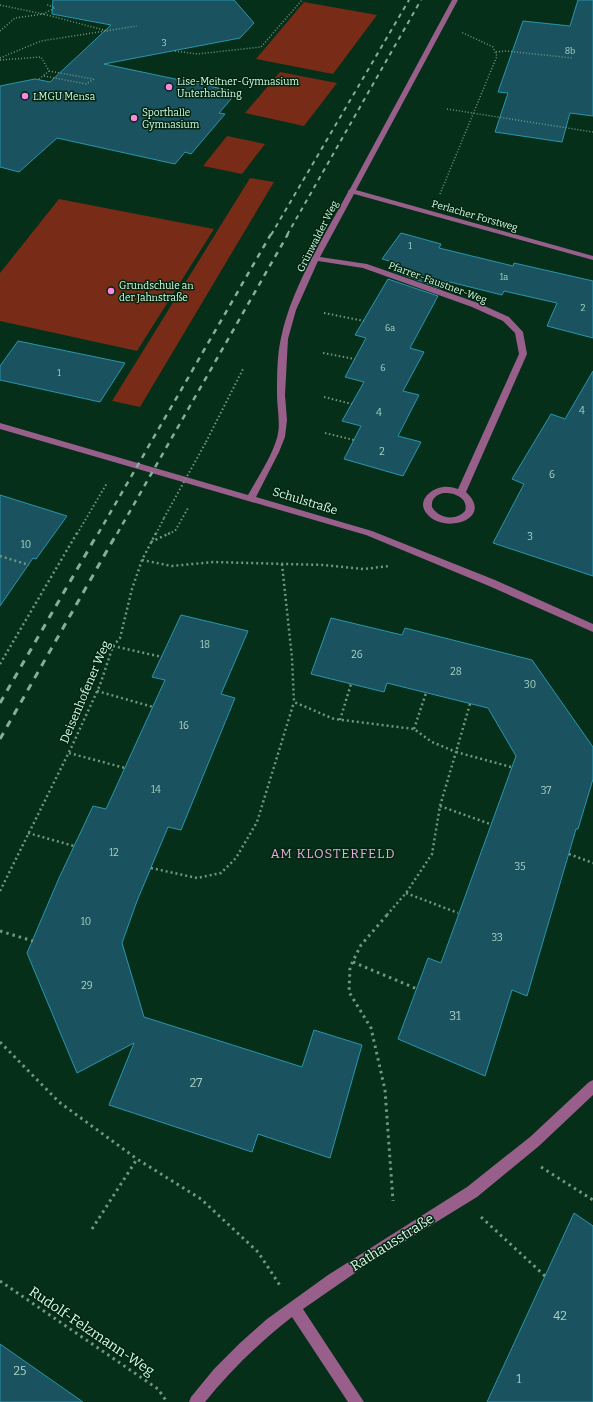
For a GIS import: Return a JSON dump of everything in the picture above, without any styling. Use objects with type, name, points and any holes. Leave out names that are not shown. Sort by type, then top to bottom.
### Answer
[{"type":"street","name":"Grünwalder Weg","points":[[251,498],[275,452],[281,436],[283,420],[281,388],[284,339],[292,310],[316,258],[351,191],[455,0]]},
{"type":"street","name":"Perlacher Forstweg","points":[[351,191],[593,258]]},
{"type":"street","name":"Pfarrer-Faustner-Weg","points":[[316,258],[364,266],[475,305],[506,319],[519,332],[523,354],[461,493]]},
{"type":"street","name":"Schulstraße","points":[[0,426],[369,533],[492,583],[593,628]]},
{"type":"street","points":[[452,490],[461,493],[467,496],[471,502],[470,511],[466,517],[458,520],[448,521],[438,518],[430,513],[426,506],[427,500],[432,494],[438,491],[452,490]]},
{"type":"street","name":"Rathausstraße","points":[[196,1402],[206,1388],[243,1350],[294,1307],[322,1286],[464,1196],[520,1154],[593,1086]]},
{"type":"street","points":[[294,1307],[357,1402]]},
{"type":"path","points":[[175,50],[197,54],[261,47],[302,0]]},
{"type":"path","points":[[0,31],[15,18],[43,14],[55,8],[46,4]]},
{"type":"path","points":[[0,5],[110,31]]},
{"type":"path","points":[[0,24],[6,26]]},
{"type":"path","points":[[0,59],[41,41],[138,26]]},
{"type":"path","points":[[432,213],[497,56],[493,47],[461,32],[462,29]]},
{"type":"path","points":[[496,52],[506,51],[573,58]]},
{"type":"path","points":[[0,59],[41,58],[49,71],[94,79],[86,84],[44,76]]},
{"type":"path","points":[[39,80],[49,71]]},
{"type":"path","points":[[447,109],[593,132]]},
{"type":"path","points":[[324,313],[364,321]]},
{"type":"path","points":[[323,353],[355,360]]},
{"type":"path","name":"Deisenhofener Weg","points":[[0,891],[69,753],[97,691],[113,646],[120,638],[132,589],[142,560],[206,442],[244,367]]},
{"type":"path","points":[[324,397],[352,404]]},
{"type":"path","points":[[325,433],[354,440]]},
{"type":"path","points":[[0,664],[107,483]]},
{"type":"path","points":[[151,542],[175,531],[188,508]]},
{"type":"path","points":[[0,556],[29,565]]},
{"type":"path","points":[[142,560],[172,566],[213,562],[323,565],[364,569],[389,566]]},
{"type":"path","points":[[151,868],[197,878],[221,873],[236,858],[257,822],[294,702],[292,658],[282,564]]},
{"type":"path","points":[[113,646],[162,657]]},
{"type":"path","points":[[340,720],[351,684]]},
{"type":"path","points":[[97,691],[153,707]]},
{"type":"path","points":[[414,729],[426,693]]},
{"type":"path","points":[[294,702],[334,719],[414,729],[432,742],[456,752],[511,768]]},
{"type":"path","points":[[394,1201],[385,1090],[371,1028],[349,992],[350,967],[362,945],[406,893],[432,854],[440,806],[470,704]]},
{"type":"path","points":[[69,753],[125,768]]},
{"type":"path","points":[[440,806],[490,824]]},
{"type":"path","points":[[28,834],[74,846]]},
{"type":"path","points":[[569,854],[593,863]]},
{"type":"path","points":[[406,893],[458,913]]},
{"type":"path","points":[[0,931],[32,941]]},
{"type":"path","points":[[353,962],[417,989]]},
{"type":"path","points":[[0,1042],[59,1102],[137,1159],[201,1199],[258,1252],[294,1307]]},
{"type":"path","points":[[520,1154],[593,1200]]},
{"type":"path","points":[[92,1229],[137,1159]]},
{"type":"path","points":[[464,1196],[485,1222],[545,1276]]},
{"type":"path","name":"Rudolf-Felzmann-Weg","points":[[0,1281],[158,1389],[166,1402]]},
{"type":"shaded area","points":[[304,2],[377,15],[333,74],[256,59]]},
{"type":"shaded area","points":[[280,72],[337,83],[304,126],[245,113]]},
{"type":"shaded area","points":[[227,136],[265,144],[242,174],[203,166]]},
{"type":"shaded area","points":[[250,178],[274,182],[140,407],[112,401]]},
{"type":"shaded area","points":[[59,199],[214,229],[137,351],[0,321],[0,273]]},
{"type":"building","points":[[53,0],[234,0],[254,23],[240,38],[104,64],[237,92],[219,113],[225,114],[191,154],[185,152],[175,164],[57,138],[19,172],[0,167],[0,86],[35,79],[50,82],[111,25],[52,14]]},
{"type":"building","points":[[578,0],[593,0],[593,116],[570,113],[562,142],[495,132],[508,93],[498,92],[523,21],[570,26]]},
{"type":"building","points":[[401,233],[441,244],[439,248],[513,266],[514,263],[593,281],[593,338],[547,326],[557,303],[504,291],[502,295],[446,281],[442,289],[393,271],[397,263],[382,259]]},
{"type":"building","points":[[388,279],[438,296],[410,348],[424,352],[403,391],[419,395],[398,436],[421,442],[403,476],[344,459],[361,426],[342,421],[364,382],[345,377],[366,338],[355,335]]},
{"type":"building","points":[[18,341],[125,363],[100,402],[0,380],[0,366]]},
{"type":"building","points":[[593,371],[593,576],[493,543],[524,484],[512,479],[551,414],[565,419]]},
{"type":"building","points":[[0,495],[67,516],[36,559],[33,558],[0,606]]},
{"type":"building","points":[[181,615],[248,631],[221,694],[235,698],[181,830],[168,827],[137,901],[122,943],[144,1017],[302,1067],[314,1030],[362,1045],[330,1158],[258,1134],[252,1152],[109,1105],[134,1043],[77,1073],[27,953],[59,878],[93,806],[106,809],[165,680],[152,677]]},
{"type":"building","points":[[331,618],[402,635],[405,628],[532,660],[593,747],[593,779],[578,829],[576,829],[527,996],[512,990],[485,1076],[398,1039],[428,958],[441,963],[516,756],[488,708],[387,683],[384,692],[311,674]]},
{"type":"building","points":[[574,1213],[593,1226],[593,1402],[487,1402]]},
{"type":"building","points":[[0,1344],[83,1402],[0,1402]]},
{"type":"railway","points":[[271,235],[409,0]]},
{"type":"railway","points":[[287,235],[421,0]]},
{"type":"railway","points":[[98,534],[271,234]]},
{"type":"railway","points":[[117,534],[288,234]]},
{"type":"railway","points":[[0,703],[98,533]]},
{"type":"railway","points":[[0,739],[117,533]]},
{"type":"place","name":"Lise-Meitner-Gymnasium Unterhaching","points":[[169,87]]},
{"type":"place","name":"LMGU Mensa","points":[[25,96]]},
{"type":"place","name":"Sporthalle Gymnasium","points":[[134,118]]},
{"type":"place","name":"Grundschule an der Jahnstraße","points":[[111,291]]},
{"type":"district","name":"AM KLOSTERFELD","points":[[333,853]]}]
